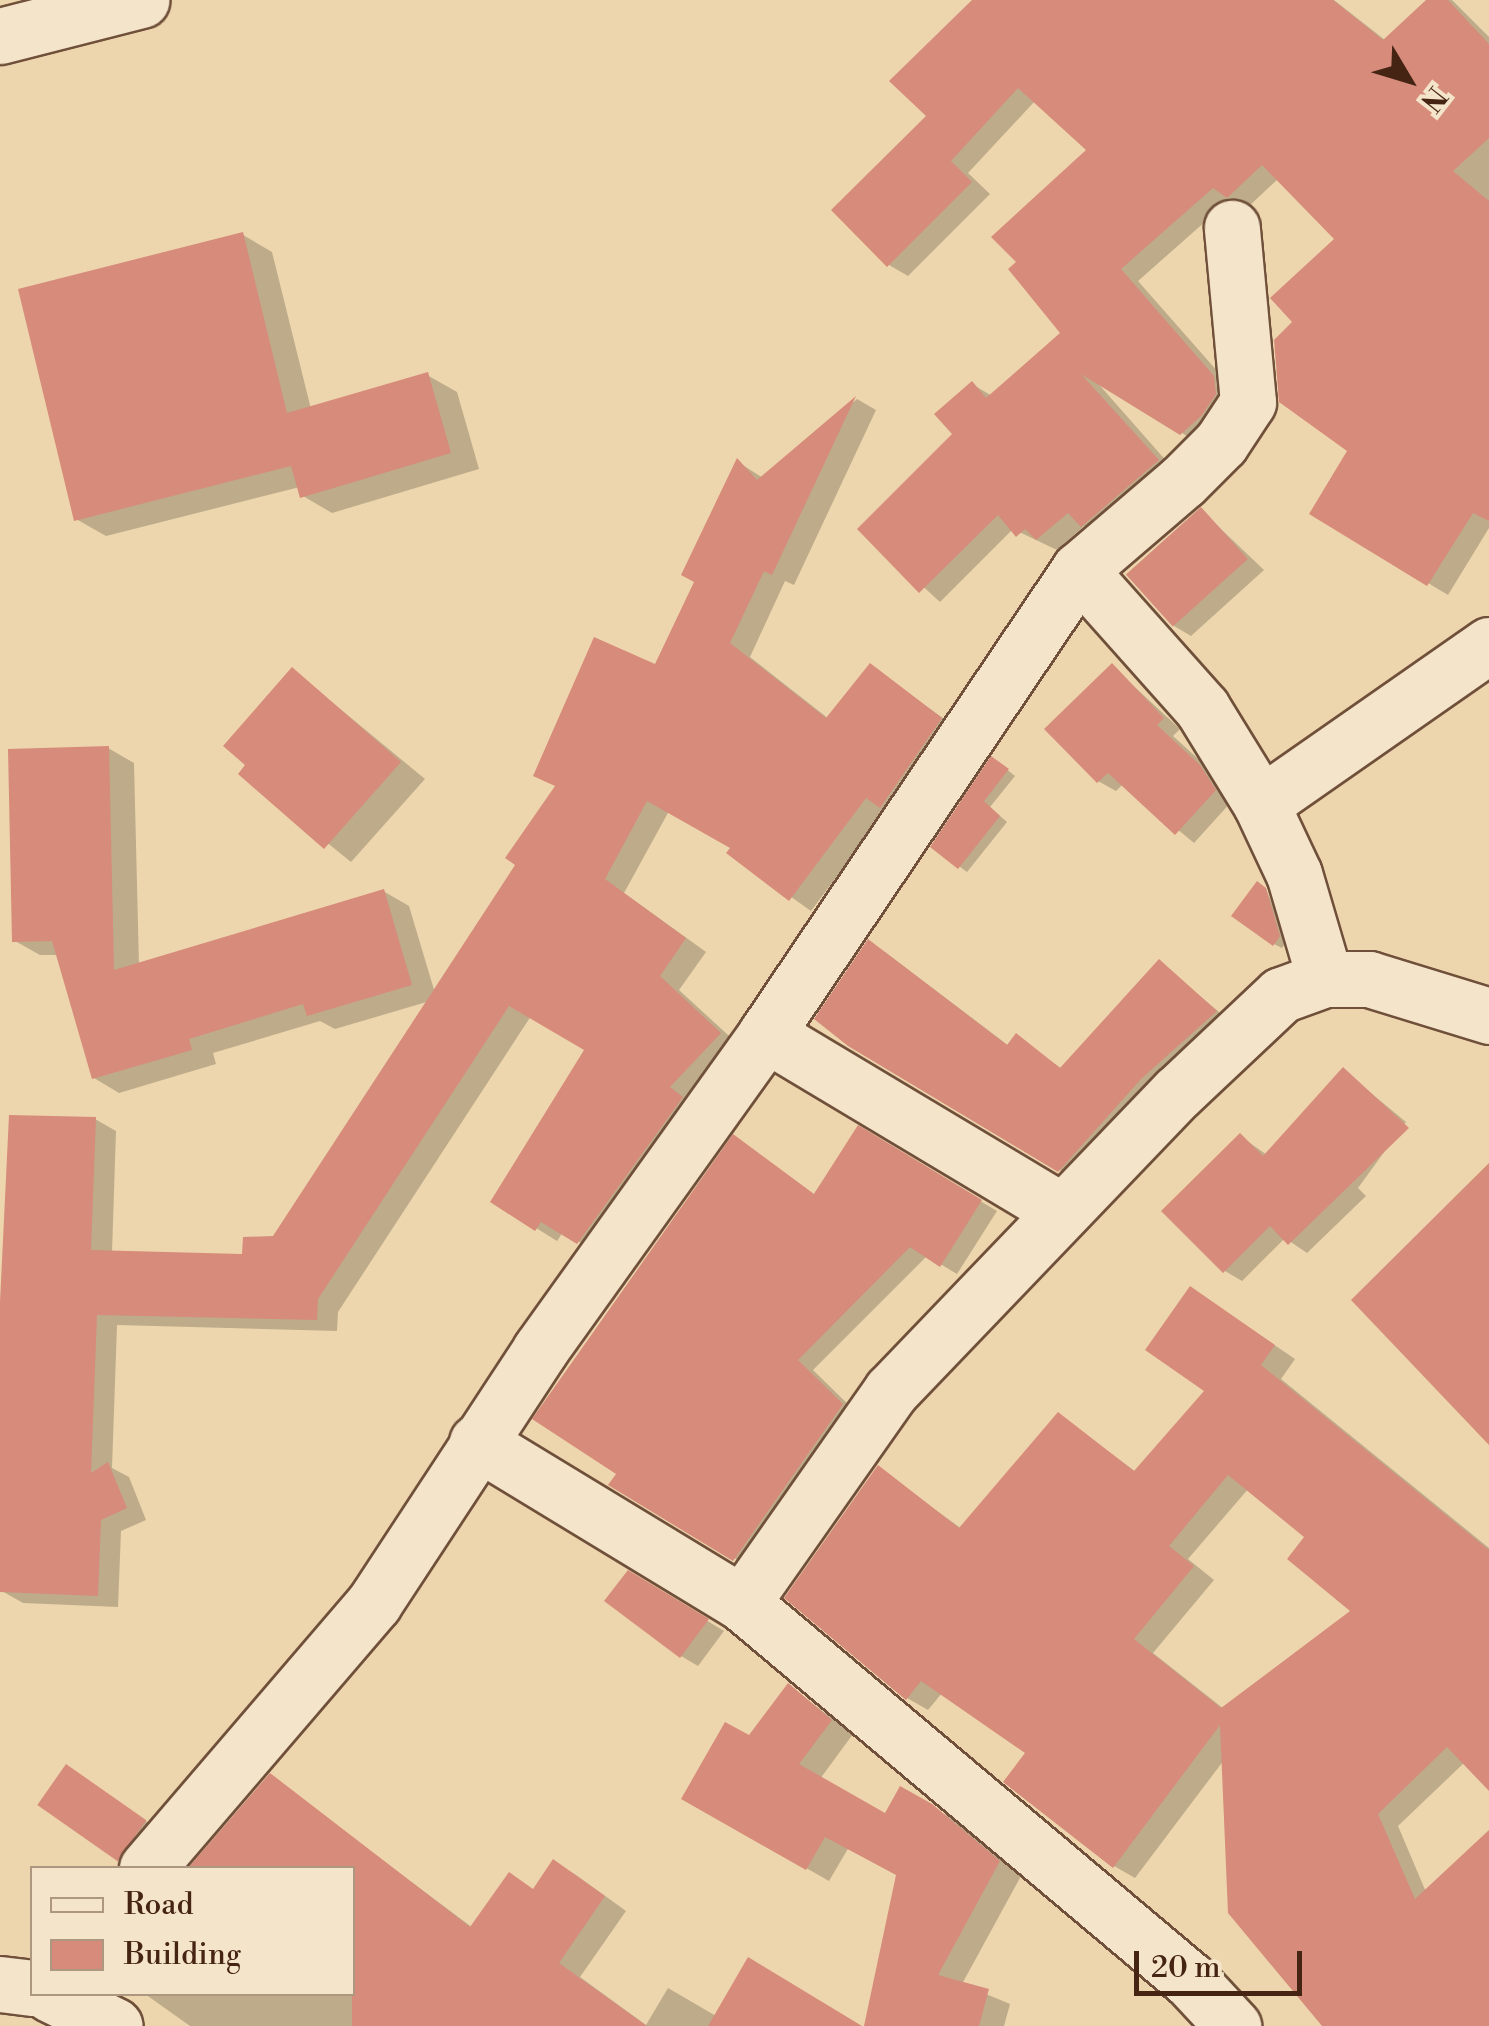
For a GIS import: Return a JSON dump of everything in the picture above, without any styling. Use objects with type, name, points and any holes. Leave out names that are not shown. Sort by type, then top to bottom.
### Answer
[{"type":"street","points":[[0,36],[140,0]]},
{"type":"street","points":[[149,1866],[374,1604],[478,1442],[766,1034],[1079,570],[1182,481],[1248,402],[1232,228]]},
{"type":"street","points":[[1079,570],[1202,708],[1261,804],[1294,874],[1325,980]]},
{"type":"street","points":[[1261,804],[1489,645]]},
{"type":"street","points":[[742,1603],[891,1391],[1062,1210],[1281,996],[1325,980],[1369,979],[1489,1016]]},
{"type":"street","points":[[766,1034],[1062,1210]]},
{"type":"street","points":[[478,1442],[742,1603],[1192,1981],[1234,2026]]},
{"type":"street","points":[[0,1984],[30,1988]]},
{"type":"street","points":[[54,1996],[115,2026]]},
{"type":"building","points":[[972,0],[1333,0],[1383,40],[1426,0],[1448,0],[1489,44],[1489,138],[1453,171],[1489,201],[1489,521],[1473,513],[1427,586],[1309,514],[1347,451],[1279,402],[1274,340],[1292,322],[1270,298],[1334,239],[1262,165],[1227,198],[1213,188],[1121,269],[1214,376],[1216,394],[1202,415],[1180,435],[1081,374],[1159,460],[1081,527],[1068,513],[1036,540],[1025,529],[1016,537],[998,515],[919,593],[857,529],[952,434],[934,414],[972,381],[986,398],[1060,333],[1008,269],[1016,262],[991,237],[1086,150],[1018,88],[951,161],[972,182],[887,267],[831,210],[926,116],[889,81]]},
{"type":"building","points":[[243,232],[287,413],[428,372],[451,453],[300,498],[291,466],[74,521],[18,289]]},
{"type":"building","points":[[856,396],[772,575],[764,571],[730,643],[826,718],[870,663],[942,718],[880,808],[866,798],[789,901],[726,853],[730,848],[647,801],[605,879],[686,938],[660,976],[721,1033],[670,1087],[683,1097],[577,1244],[541,1222],[535,1231],[490,1202],[584,1050],[509,1006],[318,1299],[317,1320],[97,1315],[91,1473],[108,1462],[127,1508],[101,1520],[98,1596],[0,1592],[0,1302],[9,1115],[96,1117],[91,1250],[242,1254],[243,1237],[273,1236],[515,865],[505,858],[555,786],[533,776],[594,637],[655,664],[694,582],[681,575],[737,458],[757,480]]},
{"type":"building","points":[[1201,507],[1248,559],[1173,627],[1126,575]]},
{"type":"building","points":[[1112,663],[1164,718],[1157,725],[1200,765],[1216,790],[1175,835],[1108,773],[1097,783],[1044,729]]},
{"type":"building","points":[[292,667],[401,762],[324,849],[238,774],[245,765],[223,746]]},
{"type":"building","points":[[109,746],[114,970],[384,889],[412,985],[307,1016],[303,1004],[189,1039],[192,1050],[92,1079],[52,941],[12,942],[8,749]]},
{"type":"building","points":[[991,756],[1009,769],[984,801],[1000,816],[958,869],[930,847]]},
{"type":"building","points":[[1257,881],[1266,888],[1280,936],[1273,946],[1231,916]]},
{"type":"building","points":[[868,939],[1007,1045],[1016,1033],[1060,1068],[1159,959],[1217,1011],[1141,1079],[1058,1172],[848,1046],[814,1019]]},
{"type":"building","points":[[1343,1067],[1409,1128],[1288,1245],[1270,1226],[1223,1273],[1161,1211],[1240,1133],[1263,1156]]},
{"type":"building","points":[[858,1125],[982,1200],[940,1267],[910,1247],[798,1360],[843,1404],[733,1561],[608,1485],[616,1474],[532,1419],[733,1134],[814,1194]]},
{"type":"building","points":[[1489,1163],[1489,1445],[1351,1300]]},
{"type":"building","points":[[1190,1286],[1275,1345],[1261,1365],[1489,1550],[1489,1791],[1447,1747],[1378,1814],[1415,1899],[1489,1830],[1489,2026],[1322,2026],[1228,1913],[1220,1725],[1113,1868],[1003,1782],[1025,1753],[921,1681],[906,1700],[784,1598],[878,1465],[959,1528],[1058,1412],[1134,1471],[1204,1391],[1145,1350]],"holes":[[[1228,1475],[1304,1537],[1287,1559],[1350,1611],[1221,1708],[1134,1639],[1194,1566],[1169,1546]]]},
{"type":"building","points":[[628,1570],[709,1619],[680,1658],[604,1601]]},
{"type":"building","points":[[788,1683],[832,1720],[799,1764],[885,1813],[900,1786],[932,1804],[1000,1861],[938,1975],[989,1989],[979,2026],[864,2026],[896,1875],[825,1837],[806,1870],[681,1799],[725,1722],[749,1735]]},
{"type":"building","points":[[66,1764],[146,1820],[118,1861],[37,1805]]},
{"type":"building","points":[[270,1773],[470,1927],[509,1872],[533,1889],[553,1859],[605,1896],[559,1963],[647,2026],[352,2026],[355,1866],[190,1866]]},
{"type":"building","points":[[748,1957],[862,2026],[708,2026]]}]
